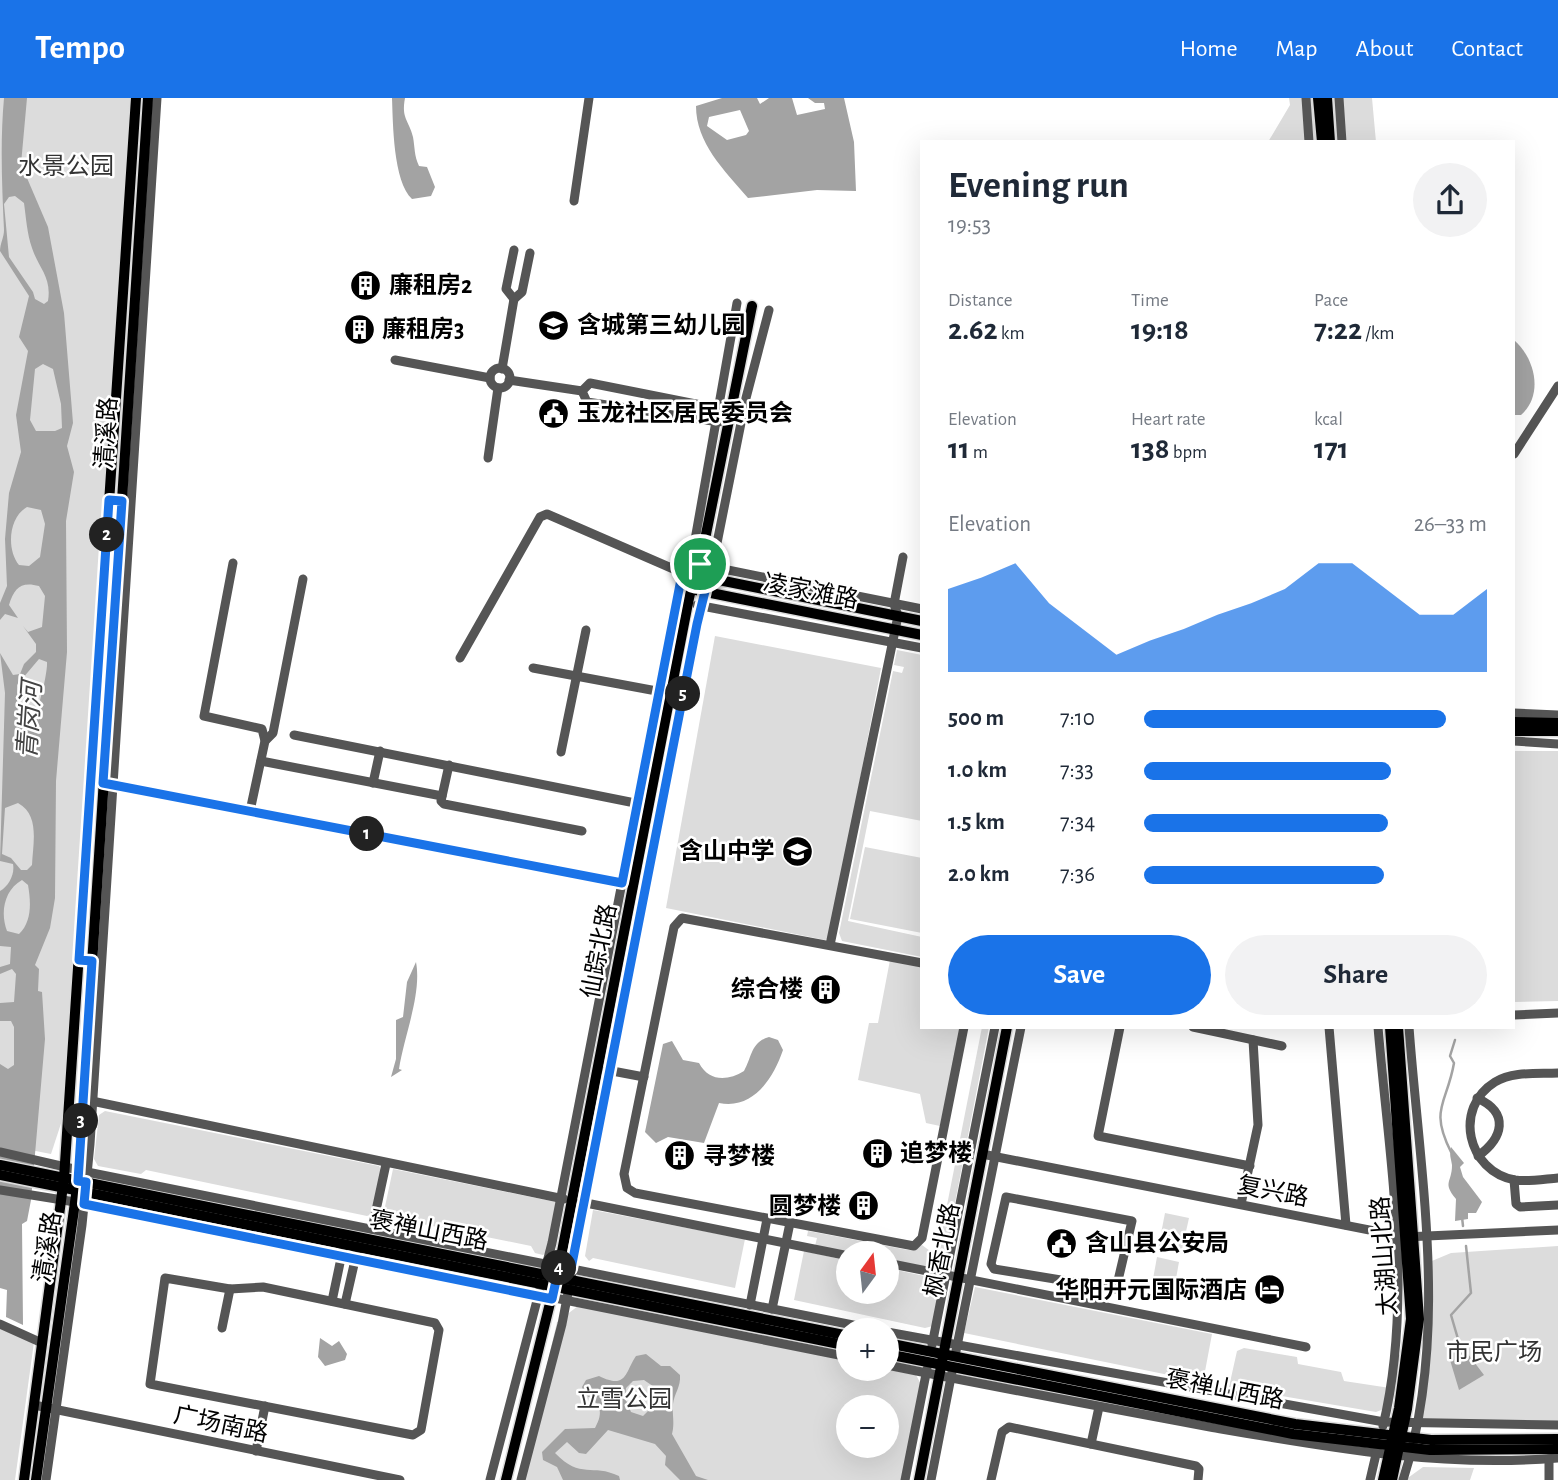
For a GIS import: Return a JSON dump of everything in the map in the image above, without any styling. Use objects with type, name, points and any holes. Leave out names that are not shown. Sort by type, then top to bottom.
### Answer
[{"type":"main road","name":"清溪路","points":[[23,1480],[64,1177],[136,98]]},
{"type":"main road","name":"清溪路","points":[[36,1480],[51,1409],[81,1187],[88,1100],[92,961],[108,784],[113,635],[148,98]]},
{"type":"main road","points":[[1318,98],[1322,140]]},
{"type":"main road","points":[[1327,98],[1330,140]]},
{"type":"main road","name":"仙踪北路","points":[[506,1480],[557,1277],[598,1069],[628,884],[665,692],[691,589],[688,575],[702,568],[752,306]]},
{"type":"main road","points":[[109,500],[122,501]]},
{"type":"main road","name":"凌家滩路","points":[[702,568],[920,621]]},
{"type":"main road","name":"凌家滩路","points":[[691,589],[920,635]]},
{"type":"main road","points":[[100,634],[113,635]]},
{"type":"main road","points":[[1515,722],[1558,723]]},
{"type":"main road","points":[[1515,731],[1558,731]]},
{"type":"main road","points":[[79,960],[92,961]]},
{"type":"main road","name":"枫香北路","points":[[919,1480],[942,1359],[952,1276],[982,1154],[1007,1029]]},
{"type":"main road","name":"太湖山北路","points":[[1390,1029],[1410,1319],[1405,1424],[1392,1480]]},
{"type":"main road","name":"太湖山北路","points":[[1398,1029],[1404,1237]]},
{"type":"main road","name":"褒禅山西路","points":[[0,1165],[37,1177]]},
{"type":"main road","name":"褒禅山西路","points":[[0,1175],[64,1177],[81,1187],[358,1247],[544,1274]]},
{"type":"main road","name":"褒禅山西路","points":[[81,1187],[544,1274],[836,1333]]},
{"type":"main road","name":"褒禅山西路","points":[[569,1279],[836,1343]]},
{"type":"main road","name":"褒禅山西路","points":[[899,1347],[929,1357]]},
{"type":"main road","name":"褒禅山西路","points":[[899,1355],[942,1359],[1294,1424],[1378,1445],[1488,1451],[1558,1449]]},
{"type":"main road","name":"褒禅山西路","points":[[1401,1447],[1558,1439]]},
{"type":"main road","name":"太湖山北路","points":[[1383,1480],[1401,1447]]},
{"type":"street","points":[[157,98],[88,1100],[386,1164],[836,1253]]},
{"type":"street","points":[[574,201],[589,98]]},
{"type":"street","points":[[1306,98],[1309,140]]},
{"type":"street","points":[[1339,98],[1342,140]]},
{"type":"street","points":[[514,250],[506,289],[514,299]]},
{"type":"street","points":[[502,369],[514,299],[522,292],[530,253]]},
{"type":"street","points":[[522,1480],[565,1301],[705,592],[702,568],[737,303]]},
{"type":"street","points":[[702,568],[769,310]]},
{"type":"street","points":[[395,360],[490,378],[498,388],[488,458]]},
{"type":"street","points":[[490,378],[495,370],[502,369],[509,374],[509,380],[504,387],[498,388]]},
{"type":"street","points":[[509,380],[582,391]]},
{"type":"street","points":[[582,391],[590,383],[732,411]]},
{"type":"street","points":[[1515,452],[1558,386]]},
{"type":"street","points":[[582,391],[587,402],[729,424]]},
{"type":"street","points":[[460,658],[540,517],[547,514],[688,575],[665,692],[533,668]]},
{"type":"street","points":[[830,945],[898,616],[894,604],[903,557]]},
{"type":"street","points":[[233,563],[204,716],[262,729],[265,741],[250,811]]},
{"type":"street","points":[[702,568],[920,609]]},
{"type":"street","points":[[265,741],[273,733],[303,579]]},
{"type":"street","points":[[688,603],[920,648]]},
{"type":"street","points":[[561,752],[586,630]]},
{"type":"street","points":[[1515,713],[1558,715]]},
{"type":"street","points":[[294,735],[643,805]]},
{"type":"street","points":[[1515,741],[1558,744]]},
{"type":"street","points":[[373,783],[380,751]]},
{"type":"street","points":[[261,761],[442,796]]},
{"type":"street","points":[[449,765],[442,796],[444,804],[582,831]]},
{"type":"street","points":[[90,780],[628,884],[544,1274],[490,1480]]},
{"type":"street","points":[[920,962],[682,918],[674,927],[624,1174],[627,1188],[635,1193],[909,1246],[919,1243],[964,1029]]},
{"type":"street","points":[[1515,1015],[1558,1013]]},
{"type":"street","points":[[905,1480],[929,1357],[952,1276],[996,1029]]},
{"type":"street","points":[[931,1480],[1021,1029]]},
{"type":"street","points":[[1120,1029],[1098,1136],[1250,1166]]},
{"type":"street","points":[[1202,1029],[1282,1045]]},
{"type":"street","points":[[1329,1029],[1346,1225]]},
{"type":"street","points":[[1370,1480],[1384,1422],[1395,1353],[1404,1237],[1378,1029]]},
{"type":"street","points":[[1404,1480],[1401,1447],[1428,1327],[1425,1237],[1409,1029]]},
{"type":"street","points":[[1241,1204],[1258,1125],[1254,1040]]},
{"type":"street","points":[[598,1069],[644,1077]]},
{"type":"street","points":[[1558,1073],[1515,1075],[1498,1080],[1477,1098],[1469,1126],[1471,1142],[1478,1156],[1494,1170],[1514,1180],[1558,1178]]},
{"type":"street","points":[[1477,1098],[1488,1103],[1498,1114],[1500,1127],[1497,1139],[1478,1156]]},
{"type":"street","points":[[0,1152],[64,1177],[81,1187],[341,1257],[836,1354]]},
{"type":"street","name":"复兴路","points":[[982,1154],[1404,1237],[1558,1230]]},
{"type":"street","points":[[372,1229],[386,1164]]},
{"type":"street","points":[[1514,1180],[1516,1204],[1520,1207],[1558,1205]]},
{"type":"street","points":[[0,1190],[62,1200],[81,1187],[372,1229],[544,1274]]},
{"type":"street","points":[[1006,1197],[1132,1221],[1116,1289],[1058,1281],[994,1269],[991,1264],[1006,1197]]},
{"type":"street","points":[[750,1304],[767,1219]]},
{"type":"street","points":[[772,1309],[790,1223]]},
{"type":"street","points":[[332,1301],[344,1244]]},
{"type":"street","points":[[345,1304],[358,1247]]},
{"type":"street","points":[[900,1266],[1306,1347]]},
{"type":"street","points":[[164,1278],[230,1289],[262,1287],[435,1323],[439,1331],[418,1434],[150,1384],[164,1278]]},
{"type":"street","points":[[569,1279],[750,1304],[836,1322]]},
{"type":"street","points":[[1054,1297],[1058,1281]]},
{"type":"street","points":[[222,1328],[230,1289]]},
{"type":"street","points":[[0,1324],[43,1343]]},
{"type":"street","points":[[899,1339],[929,1357]]},
{"type":"street","points":[[899,1363],[929,1357],[942,1359],[1099,1407],[1378,1445],[1554,1458],[1549,1480]]},
{"type":"street","points":[[954,1362],[1384,1422],[1558,1424]]},
{"type":"street","name":"广场南路","points":[[34,1405],[363,1476],[400,1480]]},
{"type":"street","points":[[256,1451],[265,1406]]},
{"type":"street","points":[[1091,1444],[1099,1407]]},
{"type":"street","points":[[46,1480],[51,1409]]},
{"type":"street","points":[[991,1480],[1004,1428],[1196,1466],[1199,1469],[1198,1480]]},
{"type":"green space","name":"水景公园","points":[[0,98],[136,98],[70,1096],[51,1154],[0,1144]]},
{"type":"green space","points":[[1289,98],[1372,98],[1376,140],[1269,140],[1290,105]]},
{"type":"green space","points":[[715,636],[881,668],[830,938],[825,940],[666,908]]},
{"type":"green space","points":[[897,650],[920,655],[920,821],[870,811],[848,921],[920,937],[920,957],[842,941],[839,933],[893,671],[902,673],[904,667],[894,665]]},
{"type":"green space","points":[[1515,751],[1558,751],[1558,1001],[1515,1002]]},
{"type":"green space","points":[[865,847],[920,858],[920,933],[850,919]]},
{"type":"green space","points":[[890,960],[920,966],[920,1029],[961,1029],[940,1126],[926,1123],[920,1094],[858,1080],[869,1023],[878,1023]]},
{"type":"green space","points":[[982,1029],[989,1029],[942,1270],[900,1262],[900,1248],[908,1250],[922,1245],[930,1251],[929,1260],[936,1261]]},
{"type":"green space","points":[[105,1111],[379,1166],[381,1170],[372,1214],[367,1216],[146,1170],[141,1174],[98,1166],[94,1159],[99,1115]]},
{"type":"green space","points":[[393,1169],[556,1202],[548,1251],[543,1255],[535,1253],[531,1246],[383,1216]]},
{"type":"green space","points":[[593,1210],[745,1239],[735,1288],[593,1258],[589,1261],[585,1256]]},
{"type":"green space","points":[[1165,1213],[1189,1218],[1181,1254],[1158,1249]]},
{"type":"green space","points":[[808,1231],[861,1241],[836,1241],[836,1250],[815,1246],[817,1238],[807,1236]]},
{"type":"green space","name":"市民广场","points":[[1558,1246],[1558,1422],[1424,1421],[1418,1413],[1427,1369],[1427,1263],[1451,1253]]},
{"type":"green space","points":[[804,1251],[836,1258],[836,1304],[900,1304],[900,1271],[943,1280],[933,1326],[925,1328],[899,1322],[899,1318],[878,1318],[794,1300]]},
{"type":"green space","points":[[1157,1257],[1179,1262],[1175,1284],[1153,1279]]},
{"type":"green space","points":[[975,1287],[1212,1334],[1203,1382],[964,1333]]},
{"type":"green space","name":"立雪公园","points":[[578,1306],[836,1358],[836,1381],[899,1381],[899,1372],[916,1375],[922,1386],[904,1480],[520,1480],[557,1322]]},
{"type":"green space","points":[[0,1327],[34,1342],[15,1480],[0,1480]]},
{"type":"green space","points":[[1244,1348],[1297,1357],[1298,1364],[1341,1372],[1344,1381],[1390,1388],[1396,1354],[1401,1355],[1392,1406],[1376,1412],[1229,1387],[1237,1351]]},
{"type":"green space","points":[[1423,1467],[1474,1468],[1470,1480],[1405,1480]]},
{"type":"shaded area","points":[[4,98],[27,98],[21,164],[48,227],[64,313],[73,423],[67,446],[74,472],[66,521],[67,652],[56,781],[55,898],[50,928],[35,965],[39,969],[38,991],[42,992],[45,1039],[31,1200],[27,1221],[22,1224],[23,1325],[6,1317],[7,1290],[0,1288],[0,1064],[8,1069],[14,1065],[14,1027],[11,1021],[0,1021],[0,1003],[14,1002],[16,974],[12,969],[0,974],[0,967],[10,964],[11,947],[0,946],[0,891],[9,883],[13,864],[0,861],[5,693],[0,653],[13,675],[20,674],[24,664],[36,652],[36,644],[23,626],[28,632],[42,627],[45,596],[39,586],[27,584],[19,587],[9,605],[18,618],[5,614],[0,620],[0,603],[7,586],[5,539],[9,493],[21,452],[16,415],[28,351],[19,337],[29,296],[0,251],[4,230],[3,114]],"holes":[[[15,196],[24,203],[30,243],[48,285],[48,301],[44,304],[35,299],[9,257],[4,204],[9,197]],[[43,364],[53,369],[61,404],[62,428],[55,431],[36,431],[30,420],[35,369]],[[27,507],[41,510],[45,524],[40,557],[29,566],[19,565],[12,551],[11,534],[16,518]],[[39,659],[47,662],[38,708],[27,728],[18,721],[17,685]],[[18,803],[30,815],[34,830],[32,865],[27,870],[21,870],[11,858],[2,854],[5,808]],[[22,880],[28,885],[28,918],[19,934],[7,931],[5,924],[5,902],[11,890]]]},
{"type":"shaded area","points":[[392,98],[405,98],[405,115],[413,137],[417,162],[419,166],[427,167],[435,187],[431,196],[412,199],[401,179],[395,151]]},
{"type":"shaded area","points":[[722,98],[757,98],[760,104],[769,98],[792,98],[797,115],[825,109],[824,103],[815,103],[808,98],[844,98],[854,142],[856,191],[817,190],[748,198],[706,144],[697,119],[696,106]],"holes":[[[740,110],[749,131],[746,135],[727,140],[707,126],[709,117]]]},
{"type":"shaded area","points":[[1515,341],[1527,356],[1534,377],[1533,397],[1521,415],[1515,415]]},
{"type":"shaded area","points":[[416,962],[417,988],[401,1056],[399,1069],[402,1070],[391,1077],[396,1059],[396,1020],[403,1017],[407,982]]},
{"type":"shaded area","points":[[769,1037],[778,1040],[783,1050],[774,1072],[752,1097],[731,1104],[719,1103],[704,1143],[668,1137],[656,1143],[645,1132],[663,1044],[672,1041],[683,1060],[699,1063],[713,1077],[725,1078],[744,1071],[755,1046]]},
{"type":"shaded area","points":[[1451,1147],[1464,1163],[1460,1167],[1463,1177],[1482,1202],[1476,1213],[1468,1213],[1468,1219],[1455,1221],[1456,1199],[1449,1186],[1452,1171]]},
{"type":"shaded area","points":[[1457,1335],[1463,1352],[1468,1354],[1484,1375],[1459,1390],[1450,1360]]},
{"type":"shaded area","points":[[320,1338],[332,1346],[339,1341],[347,1354],[345,1360],[325,1366],[318,1357]]},
{"type":"shaded area","points":[[646,1354],[661,1366],[670,1366],[680,1375],[673,1404],[672,1434],[696,1476],[708,1480],[680,1480],[665,1465],[666,1456],[655,1444],[608,1430],[586,1454],[579,1453],[567,1442],[555,1453],[572,1466],[610,1472],[619,1476],[620,1480],[563,1480],[557,1467],[543,1460],[542,1452],[565,1429],[595,1428],[599,1408],[584,1394],[582,1387],[586,1380],[599,1376],[608,1380],[620,1380],[636,1356]],"holes":[[[644,1380],[657,1389],[653,1406],[643,1416],[631,1412],[625,1398],[626,1388],[633,1381]]]},
{"type":"waterway","points":[[1451,1152],[1440,1115],[1454,1063],[1450,1056],[1455,1040]]},
{"type":"waterway","points":[[1462,1217],[1463,1226]]},
{"type":"waterway","points":[[1458,1339],[1451,1315],[1471,1293],[1466,1246]]},
{"type":"place","name":"廉租房2","points":[[366,285]]},
{"type":"place","name":"含城第三幼儿园","points":[[554,325]]},
{"type":"place","name":"廉租房3","points":[[359,329]]},
{"type":"place","name":"玉龙社区居民委员会","points":[[554,413]]},
{"type":"place","name":"含山中学","points":[[798,851]]},
{"type":"place","name":"综合楼","points":[[826,989]]},
{"type":"place","name":"追梦楼","points":[[877,1153]]},
{"type":"place","name":"寻梦楼","points":[[680,1156]]},
{"type":"place","name":"圆梦楼","points":[[864,1206]]},
{"type":"place","name":"含山县公安局","points":[[1062,1243]]},
{"type":"place","name":"华阳开元国际酒店","points":[[1270,1290]]},
{"type":"route","points":[[109,500],[122,501],[103,783],[622,883],[682,574],[694,575],[700,564],[711,567],[697,624],[571,1269],[559,1267],[552,1299],[84,1204],[86,1182],[78,1181],[92,961],[79,960],[109,500]]},
{"type":"water label","name":"青岗河","points":[[29,720]]}]
